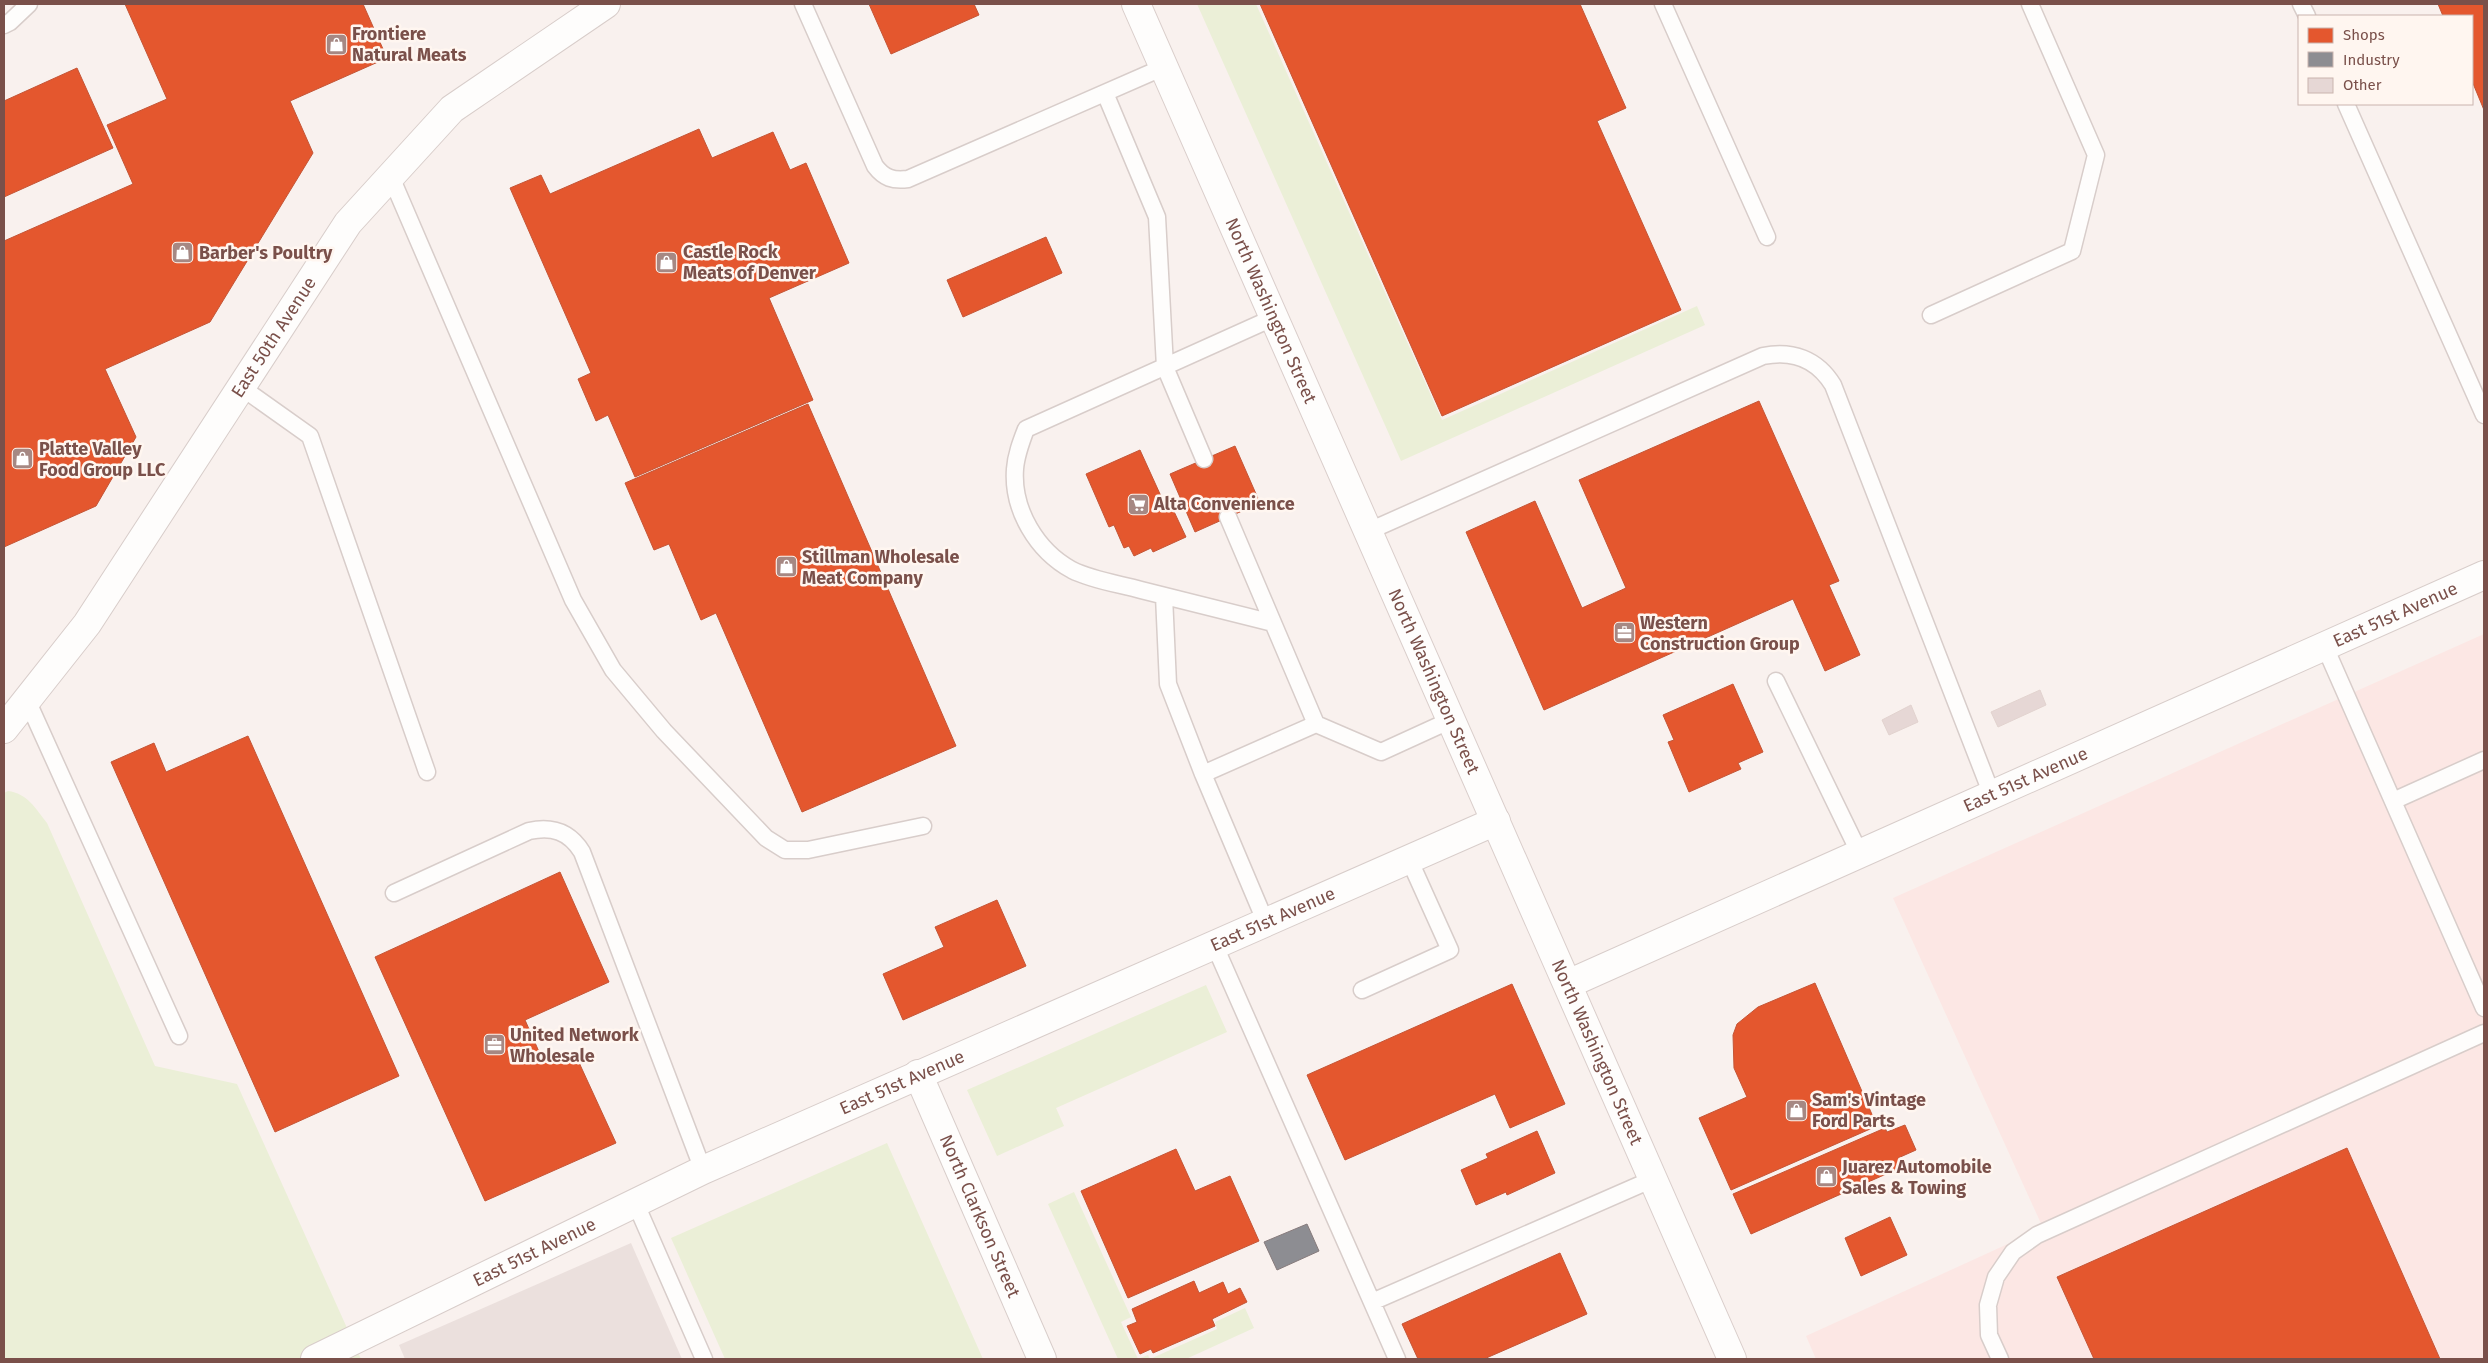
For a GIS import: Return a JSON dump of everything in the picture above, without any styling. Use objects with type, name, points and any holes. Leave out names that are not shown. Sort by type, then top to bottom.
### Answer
[{"type":"street","name":"East 50th Avenue","points":[[4,728],[87,624],[348,224],[452,109],[606,4]]},
{"type":"street","name":"North Washington Street","points":[[1136,4],[1732,1359]]},
{"type":"street","points":[[1144,4],[1150,36]]},
{"type":"street","name":"East 51st Avenue","points":[[1568,984],[2484,575]]},
{"type":"street","name":"East 51st Avenue","points":[[314,1359],[352,1350],[635,1202],[702,1170],[1496,821]]},
{"type":"street","name":"North Clarkson Street","points":[[918,1074],[1042,1359]]},
{"type":"lane","points":[[4,25],[10,22],[29,4]]},
{"type":"lane","points":[[803,4],[875,166],[881,174],[889,178],[908,179],[1164,67]]},
{"type":"lane","points":[[1663,4],[1767,237]]},
{"type":"lane","points":[[1931,315],[2072,251],[2096,155],[2030,4]]},
{"type":"lane","points":[[1105,93],[1157,217],[1165,367],[1204,459]]},
{"type":"lane","points":[[2346,105],[2484,415]]},
{"type":"lane","points":[[391,177],[573,600],[613,670],[664,731],[766,838],[786,850],[808,850],[923,826]]},
{"type":"lane","points":[[1273,623],[1164,596],[1071,569],[1044,549],[1024,520],[1017,496],[1015,470],[1019,449],[1026,429],[1275,317]]},
{"type":"lane","points":[[1368,531],[1763,356],[1784,353],[1803,358],[1821,369],[1833,386],[1992,795]]},
{"type":"lane","points":[[241,387],[310,436],[427,772]]},
{"type":"lane","points":[[1228,517],[1316,724],[1381,752],[1451,720]]},
{"type":"lane","points":[[1164,596],[1168,684],[1203,774],[1266,923]]},
{"type":"lane","points":[[2325,646],[2484,1008]]},
{"type":"lane","points":[[1776,681],[1860,854]]},
{"type":"lane","points":[[27,700],[179,1036]]},
{"type":"lane","points":[[1203,774],[1316,724]]},
{"type":"lane","points":[[2393,800],[2484,760]]},
{"type":"lane","points":[[394,893],[529,832],[551,829],[569,836],[577,843],[702,1170]]},
{"type":"lane","points":[[1362,990],[1450,950],[1409,859]]},
{"type":"lane","points":[[1214,944],[1397,1359]]},
{"type":"lane","points":[[2000,1359],[1989,1335],[1988,1305],[1996,1277],[2013,1252],[2037,1236],[2484,1033]]},
{"type":"lane","points":[[1372,1302],[1653,1179]]},
{"type":"lane","points":[[635,1202],[704,1359]]},
{"type":"shaded area","points":[[2484,634],[2484,1359],[1816,1359],[1806,1336],[2043,1228],[1893,898]]},
{"type":"shaded area","points":[[631,1243],[682,1359],[405,1359],[399,1345]]},
{"type":"green space","points":[[1197,4],[1256,4],[1442,420],[1697,306],[1705,325],[1401,461]]},
{"type":"green space","points":[[8,791],[15,792],[26,798],[47,823],[155,1066],[237,1084],[361,1359],[4,1359],[4,793]]},
{"type":"green space","points":[[1206,985],[1227,1032],[1056,1108],[1064,1126],[997,1156],[967,1090]]},
{"type":"green space","points":[[887,1143],[983,1359],[725,1359],[671,1238]]},
{"type":"green space","points":[[1074,1192],[1131,1317],[1121,1322],[1138,1359],[1118,1359],[1048,1204]]},
{"type":"green space","points":[[1245,1308],[1254,1328],[1186,1359],[1150,1359],[1217,1329],[1215,1322]]},
{"type":"green space","points":[[1148,1355],[1150,1359],[1138,1359]]},
{"type":"building: Shops","points":[[125,4],[363,4],[387,58],[290,101],[313,153],[210,322],[105,369],[136,437],[96,506],[4,547],[4,241],[133,184],[107,125],[167,99]]},
{"type":"building: Shops","points":[[869,4],[974,4],[979,15],[891,54]]},
{"type":"building: Shops","points":[[1260,4],[1580,4],[1626,108],[1597,121],[1681,310],[1442,416]]},
{"type":"building: Shops","points":[[2438,4],[2484,4],[2484,110],[2473,83],[2473,15],[2443,15]]},
{"type":"building: Shops","points":[[77,68],[113,148],[4,197],[4,101]]},
{"type":"building: Shops","points":[[699,129],[712,158],[773,132],[790,170],[806,163],[849,263],[769,298],[813,400],[635,477],[608,415],[596,421],[578,379],[591,373],[510,188],[541,175],[550,194]]},
{"type":"building: Shops","points":[[1046,237],[1062,273],[963,317],[947,280]]},
{"type":"building: Shops","points":[[1759,401],[1839,581],[1829,585],[1860,655],[1825,671],[1793,599],[1544,710],[1466,532],[1535,501],[1582,608],[1626,588],[1579,480]]},
{"type":"building: Shops","points":[[808,404],[956,746],[802,812],[716,613],[701,620],[669,544],[654,550],[625,483]]},
{"type":"building: Shops","points":[[1235,446],[1260,503],[1195,532],[1170,474]]},
{"type":"building: Shops","points":[[1140,450],[1165,505],[1170,503],[1186,537],[1153,552],[1151,548],[1134,556],[1129,546],[1124,548],[1114,525],[1109,527],[1086,474]]},
{"type":"building: Shops","points":[[1733,684],[1763,752],[1738,763],[1741,769],[1689,792],[1668,742],[1674,740],[1663,715]]},
{"type":"building: Shops","points":[[248,736],[399,1076],[275,1132],[111,762],[154,743],[166,772]]},
{"type":"building: Shops","points":[[560,872],[609,982],[525,1020],[540,1054],[576,1056],[616,1143],[485,1201],[375,957]]},
{"type":"building: Shops","points":[[997,900],[1026,966],[903,1020],[883,974],[944,947],[935,927]]},
{"type":"building: Shops","points":[[1815,983],[1877,1126],[1731,1190],[1699,1118],[1747,1097],[1734,1068],[1733,1035],[1737,1024],[1758,1007]]},
{"type":"building: Shops","points":[[1512,984],[1565,1104],[1510,1128],[1495,1094],[1345,1160],[1307,1075]]},
{"type":"building: Shops","points":[[1905,1125],[1916,1150],[1898,1158],[1902,1167],[1751,1234],[1733,1194],[1885,1128],[1887,1132]]},
{"type":"building: Shops","points":[[1537,1131],[1555,1173],[1507,1195],[1506,1192],[1476,1205],[1461,1170],[1488,1158],[1486,1154]]},
{"type":"building: Shops","points":[[2347,1148],[2440,1359],[2094,1359],[2057,1277]]},
{"type":"building: Shops","points":[[1176,1149],[1195,1191],[1230,1176],[1259,1241],[1128,1298],[1081,1191]]},
{"type":"building: Shops","points":[[1890,1217],[1907,1255],[1861,1276],[1845,1238]]},
{"type":"building: Shops","points":[[1560,1253],[1587,1314],[1484,1359],[1418,1359],[1402,1324]]},
{"type":"building: Shops","points":[[1194,1281],[1199,1293],[1223,1282],[1228,1294],[1240,1288],[1247,1302],[1212,1319],[1215,1326],[1153,1353],[1151,1349],[1140,1354],[1127,1326],[1137,1322],[1132,1309]]},
{"type":"building: Industry","points":[[1307,1224],[1319,1251],[1277,1270],[1264,1242]]},
{"type":"building: Other","points":[[2040,690],[2046,705],[1998,727],[1991,712]]},
{"type":"building: Other","points":[[1911,705],[1918,722],[1889,735],[1882,720]]},
{"type":"place","name":"Frontiere Natural Meats","points":[[336,44]]},
{"type":"place","name":"Barber's Poultry","points":[[183,253]]},
{"type":"place","name":"Castle Rock Meats of Denver","points":[[667,262]]},
{"type":"place","name":"Platte Valley Food Group LLC","points":[[23,459]]},
{"type":"place","name":"Alta Convenience","points":[[1138,504]]},
{"type":"place","name":"Stillman Wholesale Meat Company","points":[[786,567]]},
{"type":"place","name":"Western Construction Group","points":[[1624,633]]},
{"type":"place","name":"United Network Wholesale","points":[[494,1045]]},
{"type":"place","name":"Sam's Vintage Ford Parts","points":[[1796,1110]]},
{"type":"place","name":"Juarez Automobile Sales & Towing","points":[[1826,1177]]}]
